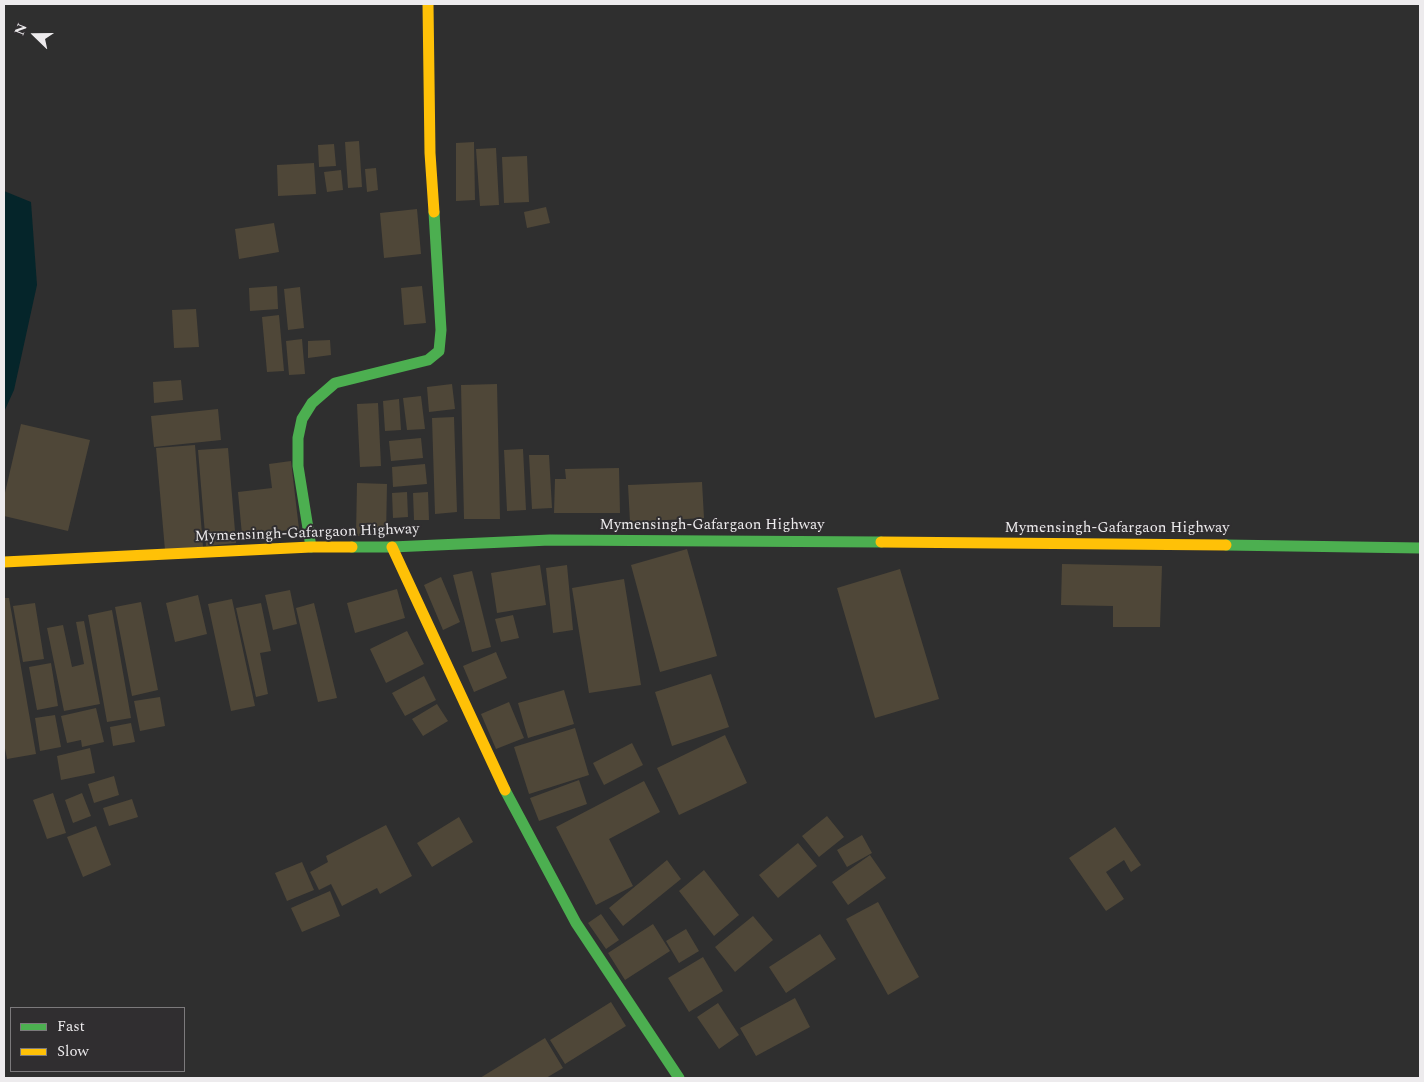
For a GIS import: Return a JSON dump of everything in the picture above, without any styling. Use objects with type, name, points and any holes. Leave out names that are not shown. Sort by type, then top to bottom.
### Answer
[{"type":"main road","points":[[311,547],[298,466],[298,438],[302,419],[312,403],[335,383],[428,360],[439,351],[441,330],[430,153],[428,4]]},
{"type":"main road","name":"Mymensingh-Gafargaon Highway","points":[[4,562],[311,547],[392,547],[550,540],[1177,544],[1420,548]]},
{"type":"main road","points":[[392,547],[510,797],[576,923],[679,1078]]},
{"type":"water","points":[[4,191],[31,202],[37,285],[14,390],[4,412]]},
{"type":"building","points":[[359,141],[362,187],[348,188],[345,142]]},
{"type":"building","points":[[474,142],[475,200],[456,201],[456,143]]},
{"type":"building","points":[[334,144],[336,166],[319,167],[318,145]]},
{"type":"building","points":[[496,148],[499,205],[480,206],[476,149]]},
{"type":"building","points":[[527,156],[529,202],[504,203],[502,157]]},
{"type":"building","points":[[314,163],[316,194],[278,196],[277,165]]},
{"type":"building","points":[[376,168],[378,190],[367,192],[365,169]]},
{"type":"building","points":[[341,170],[343,190],[327,192],[324,172]]},
{"type":"building","points":[[546,207],[550,223],[527,228],[524,212]]},
{"type":"building","points":[[417,209],[421,254],[384,258],[380,213]]},
{"type":"building","points":[[274,223],[279,252],[239,259],[235,229]]},
{"type":"building","points":[[277,286],[278,309],[250,311],[249,288]]},
{"type":"building","points":[[422,286],[426,323],[404,325],[401,288]]},
{"type":"building","points":[[300,287],[304,328],[288,330],[284,289]]},
{"type":"building","points":[[196,309],[199,347],[174,348],[172,310]]},
{"type":"building","points":[[279,315],[284,371],[267,372],[262,317]]},
{"type":"building","points":[[302,339],[305,374],[289,375],[286,341]]},
{"type":"building","points":[[330,340],[331,355],[308,358],[308,341]]},
{"type":"building","points":[[181,380],[183,400],[154,403],[153,382]]},
{"type":"building","points":[[452,384],[455,409],[429,412],[427,387]]},
{"type":"building","points":[[497,384],[500,519],[464,519],[461,385]]},
{"type":"building","points":[[421,396],[425,429],[407,430],[403,398]]},
{"type":"building","points":[[399,399],[401,430],[385,431],[383,401]]},
{"type":"building","points":[[378,403],[381,466],[360,467],[357,404]]},
{"type":"building","points":[[218,409],[221,440],[154,447],[151,416]]},
{"type":"building","points":[[454,417],[457,512],[435,514],[432,418]]},
{"type":"building","points":[[21,424],[90,440],[68,531],[4,516],[4,497]]},
{"type":"building","points":[[421,438],[423,458],[391,461],[389,441]]},
{"type":"building","points":[[195,445],[203,547],[165,550],[156,448]]},
{"type":"building","points":[[228,448],[236,543],[206,546],[198,450]]},
{"type":"building","points":[[523,449],[526,510],[507,511],[504,450]]},
{"type":"building","points":[[529,455],[549,455],[552,508],[532,509]]},
{"type":"building","points":[[291,461],[299,529],[242,535],[238,492],[272,488],[269,464]]},
{"type":"building","points":[[425,464],[427,484],[393,487],[392,467]]},
{"type":"building","points":[[619,468],[620,513],[554,513],[555,479],[566,479],[565,469]]},
{"type":"building","points":[[702,482],[704,518],[630,522],[628,485]]},
{"type":"building","points":[[357,483],[387,484],[386,536],[356,536]]},
{"type":"building","points":[[407,492],[408,517],[393,518],[392,493]]},
{"type":"building","points":[[428,492],[429,520],[414,520],[413,493]]},
{"type":"building","points":[[687,549],[717,656],[660,672],[631,565]]},
{"type":"building","points":[[1062,564],[1162,566],[1160,627],[1113,627],[1113,606],[1061,605]]},
{"type":"building","points":[[540,565],[546,605],[497,613],[491,573]]},
{"type":"building","points":[[567,565],[573,630],[553,633],[546,568]]},
{"type":"building","points":[[900,569],[939,699],[875,718],[837,588]]},
{"type":"building","points":[[472,571],[491,647],[472,652],[453,575]]},
{"type":"building","points":[[441,577],[460,622],[443,630],[424,585]]},
{"type":"building","points":[[624,579],[641,685],[589,693],[572,588]]},
{"type":"building","points":[[397,589],[405,618],[355,633],[347,603]]},
{"type":"building","points":[[290,590],[297,624],[273,630],[265,595]]},
{"type":"building","points":[[198,595],[207,634],[175,642],[166,603]]},
{"type":"building","points":[[4,598],[9,598],[36,754],[7,759],[4,743]]},
{"type":"building","points":[[232,599],[255,706],[231,711],[208,604]]},
{"type":"building","points":[[141,602],[158,690],[132,696],[115,607]]},
{"type":"building","points":[[35,603],[44,659],[23,662],[13,606]]},
{"type":"building","points":[[261,603],[271,651],[260,653],[268,694],[256,697],[236,608]]},
{"type":"building","points":[[314,603],[337,698],[318,702],[296,608]]},
{"type":"building","points":[[112,610],[131,718],[107,722],[88,615]]},
{"type":"building","points":[[513,615],[519,638],[501,642],[495,619]]},
{"type":"building","points":[[84,621],[100,704],[64,711],[47,628],[63,625],[72,667],[84,664],[76,622]]},
{"type":"building","points":[[407,631],[424,664],[386,683],[370,649]]},
{"type":"building","points":[[496,652],[507,678],[474,692],[463,666]]},
{"type":"building","points":[[51,663],[58,706],[37,710],[29,667]]},
{"type":"building","points":[[711,674],[729,727],[672,746],[655,692]]},
{"type":"building","points":[[424,676],[436,700],[405,716],[392,693]]},
{"type":"building","points":[[564,690],[574,724],[528,738],[518,703]]},
{"type":"building","points":[[160,697],[165,726],[140,731],[134,701]]},
{"type":"building","points":[[509,702],[524,738],[496,749],[481,714]]},
{"type":"building","points":[[437,704],[448,721],[423,736],[412,719]]},
{"type":"building","points":[[96,708],[104,742],[82,747],[81,740],[67,743],[61,716]]},
{"type":"building","points":[[55,715],[61,747],[40,751],[35,718]]},
{"type":"building","points":[[131,723],[135,742],[113,746],[110,727]]},
{"type":"building","points":[[575,728],[589,775],[529,794],[514,747]]},
{"type":"building","points":[[725,735],[747,783],[679,815],[657,768]]},
{"type":"building","points":[[632,743],[643,765],[604,785],[593,763]]},
{"type":"building","points":[[90,748],[95,773],[61,780],[57,756]]},
{"type":"building","points":[[114,776],[119,795],[94,803],[88,784]]},
{"type":"building","points":[[579,780],[587,804],[539,821],[530,798]]},
{"type":"building","points":[[644,781],[660,812],[609,839],[633,886],[596,905],[556,827]]},
{"type":"building","points":[[53,793],[66,833],[47,839],[33,800]]},
{"type":"building","points":[[82,793],[91,816],[73,823],[65,800]]},
{"type":"building","points":[[132,799],[138,817],[109,826],[103,808]]},
{"type":"building","points":[[827,816],[844,837],[819,857],[802,836]]},
{"type":"building","points":[[459,817],[473,842],[432,867],[417,843]]},
{"type":"building","points":[[386,825],[412,876],[380,894],[377,888],[342,906],[331,884],[319,890],[310,872],[328,862],[326,856]]},
{"type":"building","points":[[96,826],[111,865],[83,877],[67,837]]},
{"type":"building","points":[[1115,827],[1141,865],[1131,872],[1124,860],[1106,872],[1124,899],[1106,911],[1069,858]]},
{"type":"building","points":[[862,835],[872,853],[847,867],[837,850]]},
{"type":"building","points":[[798,843],[817,866],[778,898],[759,875]]},
{"type":"building","points":[[870,855],[886,878],[848,905],[832,882]]},
{"type":"building","points":[[667,860],[681,879],[623,926],[609,908]]},
{"type":"building","points":[[302,862],[314,890],[287,901],[275,873]]},
{"type":"building","points":[[704,870],[739,915],[714,936],[679,891]]},
{"type":"building","points":[[330,891],[340,916],[302,932],[291,908]]},
{"type":"building","points":[[878,902],[919,977],[888,995],[846,919]]},
{"type":"building","points":[[601,914],[619,940],[606,949],[588,923]]},
{"type":"building","points":[[753,916],[773,940],[735,972],[715,947]]},
{"type":"building","points":[[653,924],[670,951],[625,980],[608,953]]},
{"type":"building","points":[[686,929],[699,951],[679,963],[666,941]]},
{"type":"building","points":[[820,934],[836,959],[786,993],[769,967]]},
{"type":"building","points":[[703,957],[723,991],[689,1012],[668,978]]},
{"type":"building","points":[[795,998],[810,1027],[756,1056],[740,1028]]},
{"type":"building","points":[[611,1002],[626,1026],[565,1064],[550,1040]]},
{"type":"building","points":[[718,1003],[739,1035],[719,1049],[697,1017]]},
{"type":"building","points":[[545,1038],[563,1068],[546,1078],[480,1078]]},
{"type":"traffic: fast","points":[[311,547],[298,466],[298,438],[302,419],[312,403],[335,383],[428,360],[439,351],[441,330],[434,212]]},
{"type":"traffic: fast","points":[[352,547],[550,540],[881,542]]},
{"type":"traffic: fast","points":[[1226,545],[1420,548]]},
{"type":"traffic: fast","points":[[505,790],[576,923],[679,1078]]},
{"type":"traffic: slow","points":[[428,4],[430,153],[434,212]]},
{"type":"traffic: slow","points":[[881,542],[1226,545]]},
{"type":"traffic: slow","points":[[4,562],[311,547],[352,547]]},
{"type":"traffic: slow","points":[[392,547],[505,790]]}]
